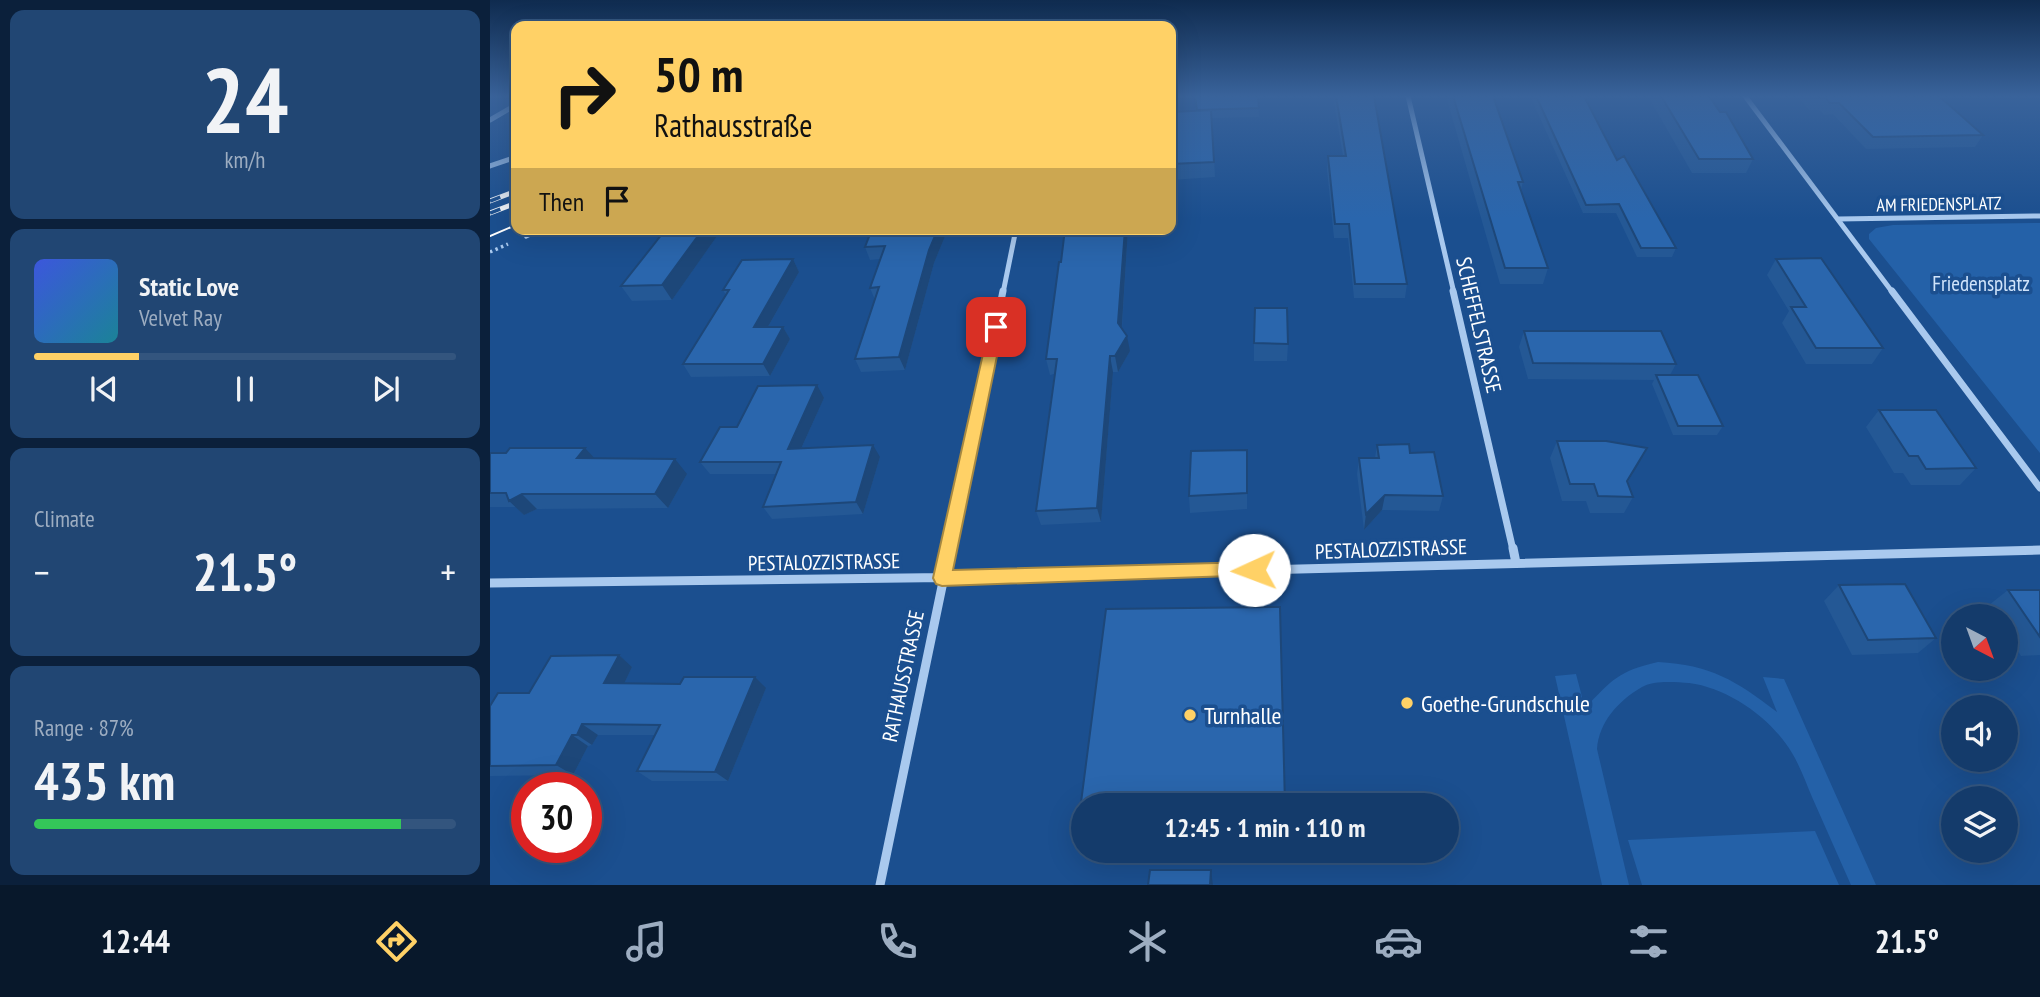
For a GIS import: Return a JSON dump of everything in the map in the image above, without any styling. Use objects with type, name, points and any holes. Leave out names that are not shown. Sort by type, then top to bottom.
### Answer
[{"type":"street","name":"SCHEFFELSTRASSE","points":[[1418,137],[1516,563]]},
{"type":"street","points":[[1776,137],[2040,488]]},
{"type":"street","points":[[490,166],[511,159]]},
{"type":"street","name":"AM FRIEDENSPLATZ","points":[[1838,219],[2040,216]]},
{"type":"street","name":"RATHAUSSTRASSE","points":[[880,885],[1015,235]]},
{"type":"street","name":"PESTALOZZISTRASSE","points":[[490,583],[942,578],[2040,550]]},
{"type":"lane","points":[[526,237],[530,235]]},
{"type":"green space","name":"Friedensplatz","points":[[2040,223],[2040,453],[1869,239],[1869,234],[1876,228],[1893,225]]},
{"type":"green space","points":[[1658,662],[1693,667],[1722,676],[1777,712],[1763,677],[1784,679],[1876,885],[1851,885],[1798,763],[1773,728],[1748,707],[1719,691],[1689,683],[1658,682],[1633,693],[1618,706],[1606,721],[1599,739],[1597,749],[1629,885],[1602,885],[1555,676],[1576,674],[1585,708],[1624,673]]},
{"type":"green space","points":[[1815,831],[1839,885],[1642,885],[1628,840]]},
{"type":"building","points":[[1176,137],[1213,137],[1214,162],[1176,164]]},
{"type":"building","points":[[1343,137],[1381,137],[1407,284],[1355,284],[1349,224],[1335,224],[1328,156],[1346,156]]},
{"type":"building","points":[[1465,137],[1507,137],[1523,182],[1518,182],[1548,268],[1505,268]]},
{"type":"building","points":[[1555,137],[1605,137],[1617,160],[1624,156],[1676,248],[1641,248],[1619,204],[1586,205]]},
{"type":"building","points":[[1686,137],[1741,137],[1753,159],[1699,159]]},
{"type":"building","points":[[661,235],[699,235],[662,285],[621,286]]},
{"type":"building","points":[[870,235],[935,235],[899,357],[855,359],[879,287],[870,288],[885,246],[865,247]]},
{"type":"building","points":[[1064,235],[1125,235],[1118,323],[1127,336],[1115,356],[1110,356],[1097,508],[1036,511],[1057,359],[1046,359]]},
{"type":"building","points":[[1821,258],[1883,348],[1816,348],[1791,307],[1806,307],[1776,259]]},
{"type":"building","points":[[793,259],[754,327],[783,327],[763,364],[683,364],[729,290],[723,290],[742,260]]},
{"type":"building","points":[[1255,308],[1287,308],[1288,344],[1254,343]]},
{"type":"building","points":[[1524,331],[1661,331],[1676,364],[1533,363]]},
{"type":"building","points":[[1656,375],[1698,375],[1723,426],[1678,426]]},
{"type":"building","points":[[817,385],[788,449],[873,445],[856,502],[763,507],[781,462],[700,462],[720,427],[737,427],[758,386]]},
{"type":"building","points":[[1879,410],[1936,410],[1976,468],[1926,469],[1918,456],[1909,456]]},
{"type":"building","points":[[1557,441],[1606,441],[1647,448],[1627,481],[1633,497],[1598,496],[1594,484],[1570,484]]},
{"type":"building","points":[[1409,444],[1410,453],[1434,452],[1443,496],[1385,495],[1366,514],[1359,458],[1379,458],[1377,445]]},
{"type":"building","points":[[510,448],[585,448],[577,458],[675,459],[655,494],[522,494],[509,501],[506,493],[490,493],[490,453],[506,453]]},
{"type":"building","points":[[1247,450],[1247,493],[1189,496],[1191,451]]},
{"type":"building","points":[[1905,584],[1936,638],[1868,640],[1839,585]]},
{"type":"building","points":[[2008,590],[2040,590],[2040,637],[2018,604]]},
{"type":"building","name":"Turnhalle","points":[[1280,607],[1285,793],[1082,793],[1106,609]]},
{"type":"building","points":[[619,655],[604,683],[680,684],[684,677],[755,677],[715,772],[637,771],[660,725],[582,724],[577,735],[572,735],[556,765],[490,766],[490,706],[498,693],[529,693],[551,656]]},
{"type":"building","points":[[1150,870],[1211,870],[1210,885],[1148,885]]},
{"type":"tram line","points":[[490,236],[511,227]]},
{"type":"railway","points":[[490,201],[511,193]]},
{"type":"railway","points":[[490,213],[511,205]]},
{"type":"place","name":"Goethe-Grundschule","points":[[1407,703]]},
{"type":"place","name":"Turnhalle","points":[[1190,715]]},
{"type":"route","points":[[996,327],[942,578],[1254,570]]}]
